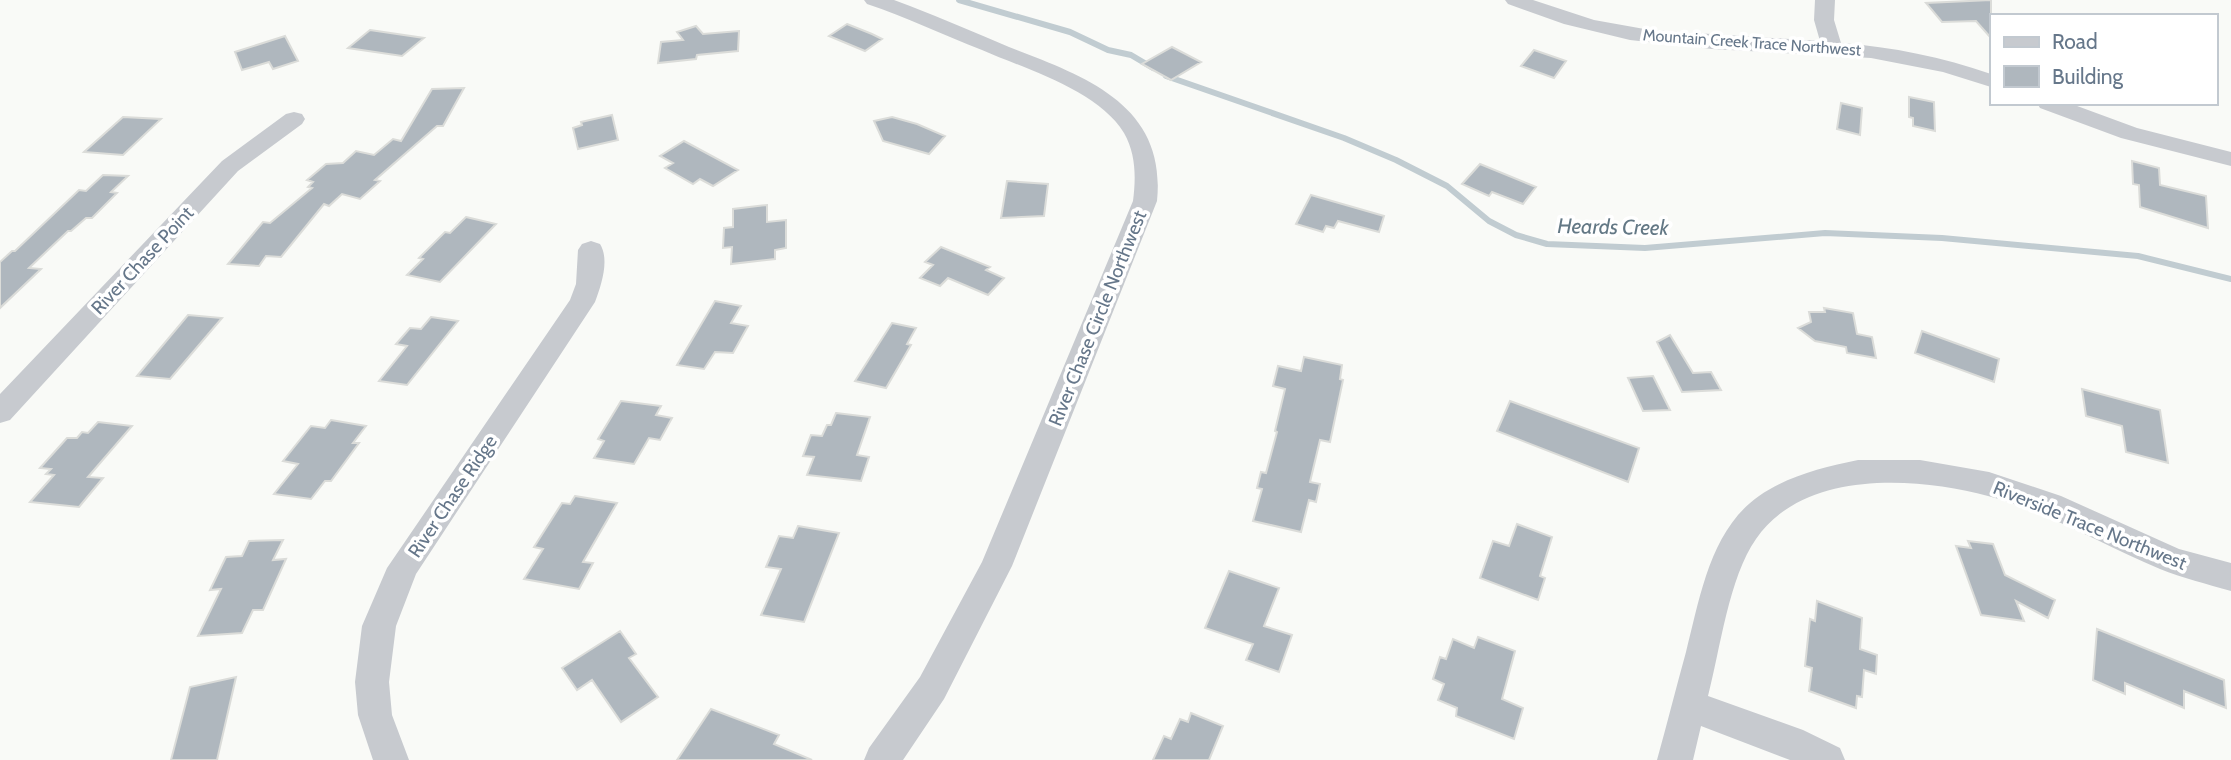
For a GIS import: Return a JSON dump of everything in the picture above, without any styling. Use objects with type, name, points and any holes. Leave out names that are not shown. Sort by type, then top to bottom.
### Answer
[{"type":"street","name":"River Chase Circle Northwest","points":[[874,0],[909,11],[1077,83],[1108,103],[1130,125],[1140,143],[1147,162],[1148,182],[1145,201],[996,566],[932,688],[882,760]]},
{"type":"street","name":"Mountain Creek Trace Northwest","points":[[1515,0],[1570,20],[1639,35],[1672,39],[1832,46],[1886,52],[1938,63],[1990,81]]},
{"type":"street","points":[[1825,0],[1824,20],[1832,46]]},
{"type":"street","points":[[2053,105],[2129,133],[2231,159]]},
{"type":"street","name":"River Chase Point","points":[[0,412],[230,166],[294,119]]},
{"type":"street","name":"River Chase Ridge","points":[[391,760],[375,715],[372,682],[379,626],[403,568],[582,302],[589,284],[591,250]]},
{"type":"street","name":"Riverside Trace Northwest","points":[[1675,760],[1723,570],[1745,528],[1769,506],[1795,490],[1824,479],[1858,472],[1920,471],[1989,484],[2050,505],[2172,560],[2231,577]]},
{"type":"street","points":[[1689,705],[1827,760]]},
{"type":"building","points":[[1991,0],[1990,37],[1976,21],[1942,22],[1926,3]]},
{"type":"building","points":[[847,24],[882,39],[865,51],[829,36]]},
{"type":"building","points":[[696,26],[703,34],[739,31],[738,51],[697,55],[696,59],[658,63],[661,42],[683,40],[677,32]]},
{"type":"building","points":[[370,30],[424,38],[402,56],[348,48]]},
{"type":"building","points":[[285,36],[298,61],[273,69],[269,62],[242,70],[235,52]]},
{"type":"building","points":[[1172,47],[1201,62],[1171,80],[1142,64]]},
{"type":"building","points":[[1534,50],[1566,61],[1554,78],[1521,66]]},
{"type":"building","points":[[464,88],[443,126],[437,126],[375,180],[380,181],[360,199],[342,194],[329,206],[324,204],[281,257],[266,256],[259,266],[228,264],[263,222],[270,223],[312,188],[308,187],[313,182],[307,180],[326,164],[343,163],[356,151],[374,155],[393,139],[401,141],[432,89]]},
{"type":"building","points":[[1909,97],[1934,102],[1935,131],[1913,126],[1913,118],[1909,117]]},
{"type":"building","points":[[1841,103],[1862,108],[1860,135],[1837,129]]},
{"type":"building","points":[[612,115],[618,140],[578,149],[573,128],[582,125],[581,122]]},
{"type":"building","points":[[123,117],[161,119],[123,155],[84,152]]},
{"type":"building","points":[[892,117],[945,136],[929,154],[883,141],[874,121]]},
{"type":"building","points":[[684,141],[738,170],[713,186],[700,179],[693,184],[665,168],[673,163],[660,156]]},
{"type":"building","points":[[2132,161],[2159,168],[2160,185],[2206,196],[2208,228],[2140,207],[2139,185],[2133,184]]},
{"type":"building","points":[[1480,164],[1536,187],[1523,204],[1492,192],[1489,196],[1462,184]]},
{"type":"building","points":[[103,175],[128,176],[111,192],[117,193],[92,218],[86,218],[68,231],[29,268],[41,269],[0,308],[0,262],[79,190],[86,191]]},
{"type":"building","points":[[1007,181],[1048,184],[1044,216],[1001,218]]},
{"type":"building","points":[[1311,195],[1384,216],[1379,232],[1338,221],[1334,228],[1326,226],[1323,232],[1296,224]]},
{"type":"building","points":[[767,205],[767,222],[786,220],[786,248],[775,250],[775,259],[731,264],[732,247],[723,248],[724,228],[733,227],[733,209]]},
{"type":"building","points":[[466,217],[496,224],[440,282],[407,275],[423,259],[419,258],[445,232],[450,233]]},
{"type":"building","points":[[941,247],[990,267],[986,270],[1004,278],[988,295],[948,278],[940,286],[920,278],[933,265],[925,262]]},
{"type":"building","points":[[715,301],[741,306],[731,323],[748,326],[733,353],[715,352],[704,369],[677,365]]},
{"type":"building","points":[[1824,308],[1853,313],[1857,334],[1872,337],[1876,358],[1847,353],[1846,347],[1815,341],[1798,328],[1811,322],[1809,312],[1825,312]]},
{"type":"building","points":[[188,315],[222,318],[170,379],[137,376]]},
{"type":"building","points":[[431,317],[458,321],[407,385],[379,381],[407,346],[396,344],[410,328],[421,329]]},
{"type":"building","points":[[892,323],[916,328],[907,344],[911,345],[886,388],[855,381]]},
{"type":"building","points":[[1922,331],[1999,359],[1994,382],[1915,353]]},
{"type":"building","points":[[1670,335],[1693,373],[1711,372],[1721,390],[1682,392],[1657,342]]},
{"type":"building","points":[[1304,357],[1342,365],[1340,379],[1343,380],[1330,442],[1320,440],[1310,482],[1320,484],[1316,502],[1309,500],[1301,532],[1253,521],[1262,489],[1257,488],[1261,472],[1266,473],[1285,389],[1273,386],[1278,366],[1301,371]]},
{"type":"building","points":[[1653,376],[1670,410],[1643,411],[1628,378]]},
{"type":"building","points":[[2082,389],[2160,410],[2168,463],[2126,452],[2122,426],[2086,416]]},
{"type":"building","points":[[621,401],[661,406],[656,415],[672,418],[660,440],[649,438],[634,464],[594,458],[604,441],[598,439]]},
{"type":"building","points":[[1510,401],[1639,448],[1628,482],[1497,431]]},
{"type":"building","points":[[836,413],[870,417],[857,455],[869,457],[861,481],[807,475],[814,457],[803,456],[811,435],[822,436]]},
{"type":"building","points":[[331,420],[366,426],[353,443],[359,443],[331,481],[325,481],[311,499],[274,494],[298,464],[283,461],[311,426],[325,428]]},
{"type":"building","points":[[98,422],[132,426],[88,477],[103,478],[79,507],[30,502],[54,475],[46,474],[51,469],[40,468],[67,438],[77,438],[82,432],[88,433]]},
{"type":"building","points":[[575,496],[617,503],[583,562],[593,563],[579,589],[524,579],[543,549],[534,547],[562,503],[570,504]]},
{"type":"building","points":[[1517,524],[1552,537],[1540,576],[1545,578],[1538,600],[1480,578],[1493,541],[1509,546]]},
{"type":"building","points":[[798,526],[839,533],[804,622],[761,615],[781,569],[766,567],[779,536],[793,538]]},
{"type":"building","points":[[283,540],[273,560],[286,559],[263,610],[253,610],[242,633],[198,636],[221,589],[210,590],[226,557],[242,556],[249,541]]},
{"type":"building","points":[[1968,541],[1993,544],[2005,575],[2055,600],[2048,618],[2016,601],[2024,621],[1981,615],[1956,546],[1971,548]]},
{"type":"building","points":[[1229,571],[1279,588],[1264,626],[1292,635],[1279,672],[1246,660],[1253,644],[1205,628]]},
{"type":"building","points":[[1817,601],[1862,618],[1860,649],[1877,655],[1876,674],[1864,670],[1862,697],[1857,696],[1856,708],[1809,691],[1812,668],[1805,666],[1810,619],[1815,621]]},
{"type":"building","points":[[2097,629],[2224,680],[2226,708],[2184,691],[2184,708],[2125,683],[2125,694],[2093,680]]},
{"type":"building","points":[[620,631],[636,654],[629,658],[658,697],[621,722],[592,680],[577,690],[562,668]]},
{"type":"building","points":[[1478,637],[1515,651],[1502,699],[1523,708],[1514,739],[1456,716],[1457,708],[1438,700],[1444,684],[1433,679],[1440,657],[1446,659],[1453,639],[1474,648]]},
{"type":"building","points":[[236,677],[217,760],[171,760],[190,687]]},
{"type":"building","points":[[711,709],[779,735],[774,744],[812,760],[677,760]]},
{"type":"building","points":[[1191,713],[1223,726],[1209,760],[1153,760],[1164,736],[1171,739],[1180,719],[1188,722]]},
{"type":"waterway","name":"Heards Creek","points":[[959,0],[1070,32],[1108,50],[1131,55],[1153,68]]},
{"type":"waterway","name":"Heards Creek","points":[[1166,76],[1344,138],[1396,160],[1447,186],[1489,221],[1516,235],[1547,244],[1645,248],[1825,233],[1942,238],[2138,256],[2231,279]]}]
